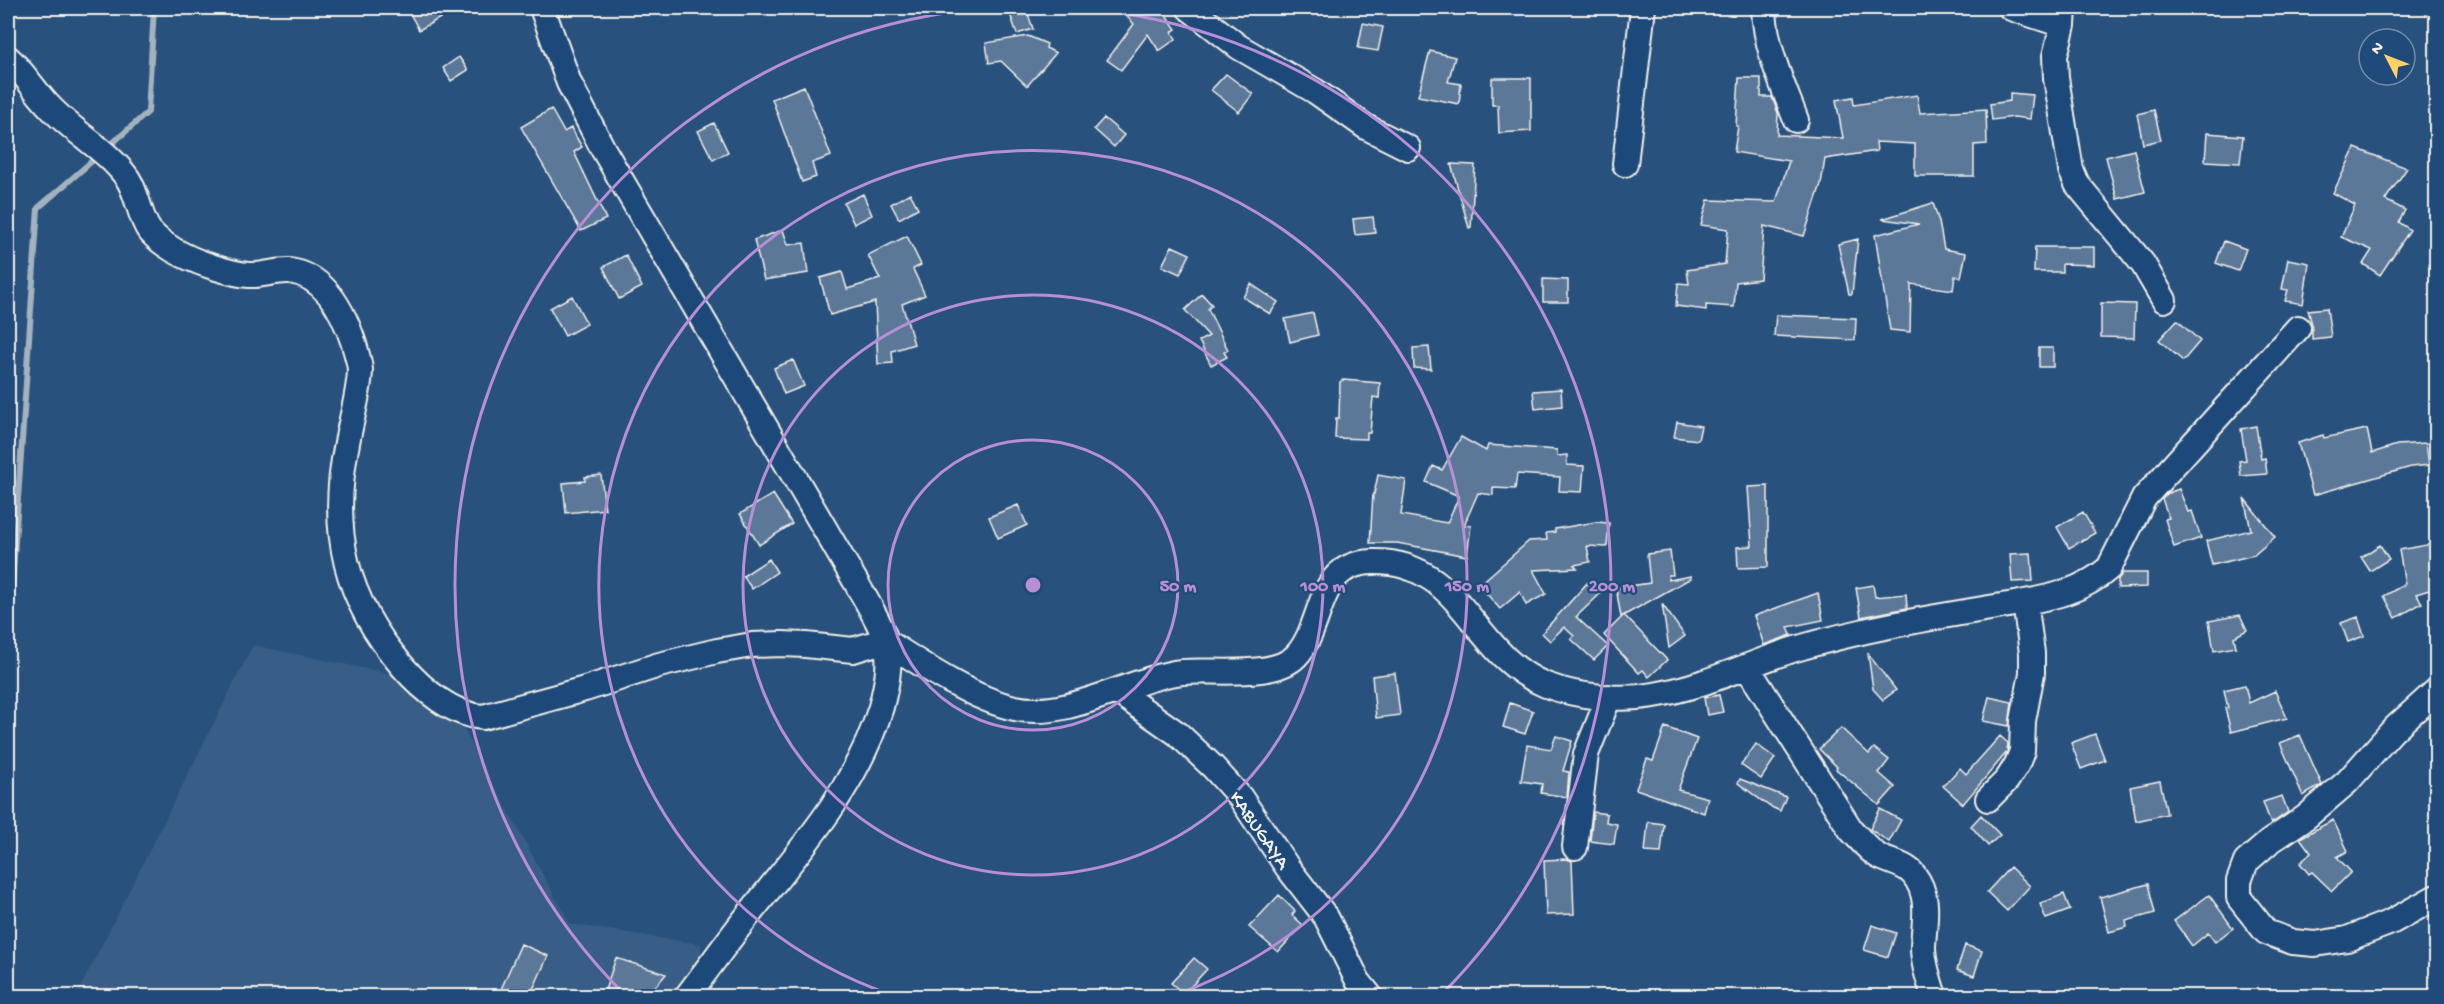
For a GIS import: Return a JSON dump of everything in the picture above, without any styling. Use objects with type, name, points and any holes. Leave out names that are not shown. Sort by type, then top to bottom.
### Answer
[{"type":"street","points":[[542,8],[569,83],[603,149],[857,584],[886,641],[889,664],[886,688],[863,755],[843,790],[802,849],[687,996]]},
{"type":"street","points":[[1188,8],[1239,47],[1315,91],[1366,127],[1408,147]]},
{"type":"street","points":[[1625,164],[1643,8]]},
{"type":"street","points":[[1764,8],[1773,64],[1796,120]]},
{"type":"street","points":[[2011,8],[2064,16],[2055,56],[2056,78],[2071,170],[2077,184],[2143,264],[2164,300]]},
{"type":"street","points":[[8,58],[51,108],[117,167],[127,179],[137,197],[148,229],[160,241],[182,255],[246,275],[290,271],[312,278],[327,291],[344,318],[360,369],[345,452],[340,513],[342,552],[353,589],[382,643],[406,671],[453,708],[469,716],[483,717],[585,689],[659,665],[752,645],[806,645],[853,650],[886,641],[992,701],[1031,711],[1055,708],[1182,672],[1266,670],[1283,664],[1295,657],[1307,638],[1333,579],[1345,568],[1360,562],[1377,561],[1397,564],[1429,575],[1446,588],[1498,652],[1512,666],[1530,678],[1566,692],[1631,698],[1654,695],[1747,668],[1791,651],[1852,635],[1938,616],[2054,597],[2080,588],[2109,568],[2144,498],[2298,328]]},
{"type":"street","points":[[1988,800],[2007,780],[2018,764],[2022,751],[2023,721],[2032,673],[2032,653],[2025,602]]},
{"type":"street","points":[[1747,668],[1851,830],[1867,848],[1907,868],[1922,888],[1926,914],[1923,947],[1926,972],[1934,996]]},
{"type":"street","points":[[2436,691],[2394,729],[2348,782],[2246,862],[2239,881],[2239,898],[2266,932],[2293,942],[2314,944],[2347,939],[2391,922],[2436,897]]},
{"type":"street","name":"KABUGAYA","points":[[1118,692],[1178,734],[1240,797],[1288,868],[1326,917],[1358,981],[1370,996]]},
{"type":"street","points":[[1575,847],[1586,754],[1609,697]]},
{"type":"shaded area","points":[[253,645],[439,684],[570,924],[701,944],[703,996],[76,996]]},
{"type":"building","points":[[407,8],[458,8],[419,30]]},
{"type":"building","points":[[1008,8],[1026,8],[1033,29],[1017,34]]},
{"type":"building","points":[[1119,8],[1161,8],[1176,29],[1172,32],[1176,39],[1159,51],[1148,34],[1121,70],[1107,60],[1134,24]]},
{"type":"building","points":[[1363,23],[1383,27],[1378,51],[1358,48]]},
{"type":"building","points":[[1028,36],[1047,44],[1046,48],[1056,53],[1027,86],[1001,61],[989,63],[986,43]]},
{"type":"building","points":[[1430,51],[1455,57],[1448,82],[1461,84],[1459,104],[1418,96]]},
{"type":"building","points":[[459,57],[468,70],[451,81],[443,68]]},
{"type":"building","points":[[1226,74],[1253,94],[1239,112],[1211,90]]},
{"type":"building","points":[[1492,78],[1531,78],[1531,131],[1499,133],[1498,105],[1492,105]]},
{"type":"building","points":[[1739,78],[1761,78],[1761,97],[1772,97],[1778,113],[1777,135],[1843,138],[1836,100],[1853,97],[1854,105],[1917,95],[1920,113],[1986,109],[1987,144],[1974,145],[1974,176],[1915,176],[1915,144],[1876,142],[1877,151],[1825,159],[1821,184],[1804,236],[1764,226],[1760,279],[1736,282],[1734,307],[1706,305],[1706,310],[1676,306],[1678,283],[1689,284],[1687,270],[1725,264],[1728,229],[1701,225],[1708,200],[1776,202],[1789,161],[1734,152],[1738,126],[1736,126]]},
{"type":"building","points":[[804,86],[831,156],[812,163],[816,177],[802,182],[772,99]]},
{"type":"building","points":[[2010,93],[2033,95],[2030,119],[2014,117],[1992,120],[1990,104],[2010,101]]},
{"type":"building","points":[[551,109],[564,132],[571,128],[582,147],[574,152],[606,219],[581,231],[521,127]]},
{"type":"building","points":[[2154,110],[2161,140],[2143,144],[2137,114]]},
{"type":"building","points":[[1104,118],[1124,135],[1114,147],[1094,129]]},
{"type":"building","points":[[714,123],[728,152],[713,160],[698,131]]},
{"type":"building","points":[[2207,133],[2243,136],[2240,163],[2205,161]]},
{"type":"building","points":[[2355,148],[2407,168],[2385,200],[2405,210],[2399,222],[2410,230],[2380,275],[2363,264],[2372,250],[2341,237],[2355,205],[2333,193]]},
{"type":"building","points":[[2134,150],[2145,192],[2117,199],[2106,157]]},
{"type":"building","points":[[1451,164],[1475,165],[1471,227],[1469,228]]},
{"type":"building","points":[[910,193],[918,208],[899,219],[891,204]]},
{"type":"building","points":[[863,194],[872,215],[854,224],[844,203]]},
{"type":"building","points":[[1933,203],[1944,249],[1966,253],[1961,277],[1955,276],[1953,290],[1911,284],[1910,332],[1890,330],[1875,235],[1919,224],[1882,219]]},
{"type":"building","points":[[1373,217],[1375,233],[1355,235],[1353,219]]},
{"type":"building","points":[[783,230],[788,245],[804,243],[808,273],[764,280],[754,240]]},
{"type":"building","points":[[907,236],[921,265],[913,269],[925,295],[902,304],[914,344],[892,351],[893,363],[878,364],[875,302],[830,315],[820,278],[842,272],[847,289],[880,279],[868,255]]},
{"type":"building","points":[[1858,239],[1852,294],[1849,294],[1838,244]]},
{"type":"building","points":[[2224,241],[2246,249],[2238,271],[2216,263]]},
{"type":"building","points":[[1172,246],[1190,254],[1180,274],[1162,266]]},
{"type":"building","points":[[2035,247],[2094,247],[2094,265],[2062,264],[2062,272],[2034,272]]},
{"type":"building","points":[[626,255],[642,287],[619,299],[603,267]]},
{"type":"building","points":[[2288,259],[2309,263],[2303,304],[2285,301],[2288,290],[2282,289]]},
{"type":"building","points":[[1543,279],[1568,280],[1568,302],[1543,302]]},
{"type":"building","points":[[1251,284],[1278,302],[1270,314],[1243,297]]},
{"type":"building","points":[[1202,294],[1212,305],[1208,309],[1228,350],[1224,352],[1227,357],[1211,365],[1199,341],[1209,336],[1185,310]]},
{"type":"building","points":[[572,296],[587,324],[565,336],[550,308]]},
{"type":"building","points":[[2101,303],[2135,304],[2134,338],[2101,337]]},
{"type":"building","points":[[2327,308],[2331,337],[2312,339],[2312,324],[2308,310]]},
{"type":"building","points":[[1313,313],[1318,335],[1290,342],[1285,319]]},
{"type":"building","points":[[1776,315],[1856,318],[1855,340],[1774,336]]},
{"type":"building","points":[[2177,320],[2200,341],[2183,361],[2159,340]]},
{"type":"building","points":[[1429,347],[1431,369],[1414,368],[1413,348]]},
{"type":"building","points":[[2039,348],[2053,348],[2053,367],[2039,367]]},
{"type":"building","points":[[793,360],[804,386],[784,394],[774,368]]},
{"type":"building","points":[[1343,380],[1380,383],[1379,398],[1373,397],[1370,433],[1367,433],[1367,439],[1335,438],[1336,418],[1339,418],[1340,382]]},
{"type":"building","points":[[1561,389],[1562,406],[1535,409],[1533,391]]},
{"type":"building","points":[[1677,422],[1701,426],[1698,440],[1674,437]]},
{"type":"building","points":[[2256,426],[2261,459],[2265,458],[2267,474],[2241,476],[2239,461],[2246,460],[2241,429]]},
{"type":"building","points":[[2367,429],[2372,453],[2397,445],[2426,443],[2429,465],[2411,467],[2313,495],[2298,443],[2323,435],[2324,438]]},
{"type":"building","points":[[1461,437],[1486,451],[1488,445],[1557,450],[1557,456],[1567,455],[1567,465],[1584,466],[1582,492],[1559,491],[1560,477],[1517,474],[1515,489],[1493,488],[1493,495],[1478,493],[1464,525],[1471,526],[1467,556],[1397,543],[1370,543],[1373,494],[1378,475],[1406,480],[1401,515],[1447,523],[1459,496],[1426,482],[1433,466],[1442,470]]},
{"type":"building","points":[[601,475],[605,509],[566,513],[563,483],[585,481],[585,477]]},
{"type":"building","points":[[1768,486],[1768,567],[1738,568],[1737,547],[1752,546],[1748,487]]},
{"type":"building","points":[[2179,489],[2188,512],[2192,511],[2201,538],[2174,547],[2165,519],[2169,518],[2162,499],[2168,493]]},
{"type":"building","points":[[773,494],[792,524],[759,545],[740,514]]},
{"type":"building","points":[[2244,498],[2275,537],[2254,555],[2212,565],[2206,541],[2251,530]]},
{"type":"building","points":[[1018,505],[1027,525],[998,538],[989,517]]},
{"type":"building","points":[[2083,512],[2095,533],[2069,548],[2057,527]]},
{"type":"building","points":[[1596,522],[1609,523],[1607,547],[1587,546],[1590,562],[1574,565],[1577,568],[1533,570],[1546,594],[1526,605],[1520,592],[1500,609],[1479,585],[1529,541],[1547,540],[1546,533],[1555,532],[1555,529]]},
{"type":"building","points":[[2432,544],[2436,568],[2436,588],[2416,594],[2422,603],[2396,618],[2384,596],[2405,584],[2399,550]]},
{"type":"building","points":[[2380,545],[2389,559],[2370,571],[2361,557]]},
{"type":"building","points":[[1670,551],[1673,575],[1668,575],[1669,580],[1691,576],[1691,578],[1621,617],[1616,588],[1650,583],[1647,554]]},
{"type":"building","points":[[2031,553],[2033,581],[2012,582],[2010,554]]},
{"type":"building","points":[[769,559],[777,572],[752,589],[743,576]]},
{"type":"building","points":[[2123,573],[2147,573],[2147,587],[2118,588],[2118,579]]},
{"type":"building","points":[[1589,581],[1600,594],[1576,617],[1608,646],[1594,660],[1571,639],[1574,636],[1564,627],[1550,641],[1542,633]]},
{"type":"building","points":[[1873,585],[1875,597],[1906,594],[1907,608],[1861,617],[1856,588]]},
{"type":"building","points":[[1818,593],[1823,620],[1788,627],[1791,635],[1764,645],[1754,616]]},
{"type":"building","points":[[1662,604],[1685,636],[1669,648]]},
{"type":"building","points":[[1624,615],[1667,660],[1649,677],[1643,670],[1639,673],[1604,635]]},
{"type":"building","points":[[2240,615],[2247,630],[2234,637],[2236,647],[2214,651],[2209,621]]},
{"type":"building","points":[[2358,617],[2364,636],[2348,642],[2341,623]]},
{"type":"building","points":[[1868,654],[1896,690],[1883,700],[1873,689]]},
{"type":"building","points":[[1395,673],[1400,715],[1376,718],[1372,676]]},
{"type":"building","points":[[2245,685],[2249,703],[2275,691],[2287,718],[2231,732],[2225,708],[2228,708],[2224,690]]},
{"type":"building","points":[[1719,695],[1723,712],[1707,715],[1704,698]]},
{"type":"building","points":[[1989,697],[2012,702],[2009,726],[1983,721]]},
{"type":"building","points":[[1510,703],[1533,711],[1525,734],[1503,727]]},
{"type":"building","points":[[1665,727],[1697,739],[1678,790],[1708,798],[1704,813],[1636,789],[1647,759],[1653,761]]},
{"type":"building","points":[[1841,728],[1869,754],[1874,748],[1889,760],[1879,773],[1895,787],[1879,805],[1836,769],[1837,767],[1819,749]]},
{"type":"building","points":[[2095,734],[2105,760],[2081,769],[2071,743]]},
{"type":"building","points":[[2300,735],[2322,785],[2303,796],[2280,743]]},
{"type":"building","points":[[1556,736],[1572,741],[1563,771],[1569,772],[1567,797],[1541,793],[1542,784],[1521,781],[1527,745],[1551,749]]},
{"type":"building","points":[[2000,736],[2008,743],[2007,752],[1963,804],[1943,786],[1960,768],[1966,774]]},
{"type":"building","points":[[1756,744],[1775,758],[1761,779],[1741,765]]},
{"type":"building","points":[[1740,779],[1786,797],[1780,811],[1769,806],[1738,783]]},
{"type":"building","points":[[2160,781],[2167,814],[2136,821],[2130,787]]},
{"type":"building","points":[[2282,796],[2288,812],[2271,824],[2263,802]]},
{"type":"building","points":[[1880,809],[1901,820],[1889,842],[1870,829]]},
{"type":"building","points":[[1593,812],[1607,814],[1606,822],[1617,824],[1614,844],[1590,841]]},
{"type":"building","points":[[1981,815],[2000,835],[1988,846],[1971,826]]},
{"type":"building","points":[[2333,820],[2348,851],[2337,857],[2351,872],[2332,891],[2312,872],[2309,874],[2300,863],[2311,853],[2300,838]]},
{"type":"building","points":[[1648,822],[1664,824],[1661,853],[1645,852]]},
{"type":"building","points":[[1567,859],[1572,861],[1574,914],[1546,915],[1544,860]]},
{"type":"building","points":[[2010,867],[2030,886],[2007,911],[1987,892]]},
{"type":"building","points":[[2148,884],[2155,913],[2126,921],[2127,927],[2109,932],[2100,897]]},
{"type":"building","points":[[2064,894],[2070,910],[2046,919],[2040,904]]},
{"type":"building","points":[[1279,895],[1295,911],[1292,915],[1303,925],[1278,952],[1249,927]]},
{"type":"building","points":[[2209,895],[2233,928],[2215,942],[2208,933],[2192,946],[2174,921]]},
{"type":"building","points":[[1872,925],[1896,933],[1888,957],[1864,950]]},
{"type":"building","points":[[521,944],[548,956],[530,996],[498,996]]},
{"type":"building","points":[[1965,945],[1982,951],[1974,976],[1957,970]]},
{"type":"building","points":[[616,958],[666,974],[647,996],[603,996]]},
{"type":"building","points":[[1194,958],[1207,969],[1184,994],[1171,983]]},
{"type":"waterway","points":[[107,148],[148,112],[154,8]]},
{"type":"waterway","points":[[8,644],[38,208],[99,155]]}]
